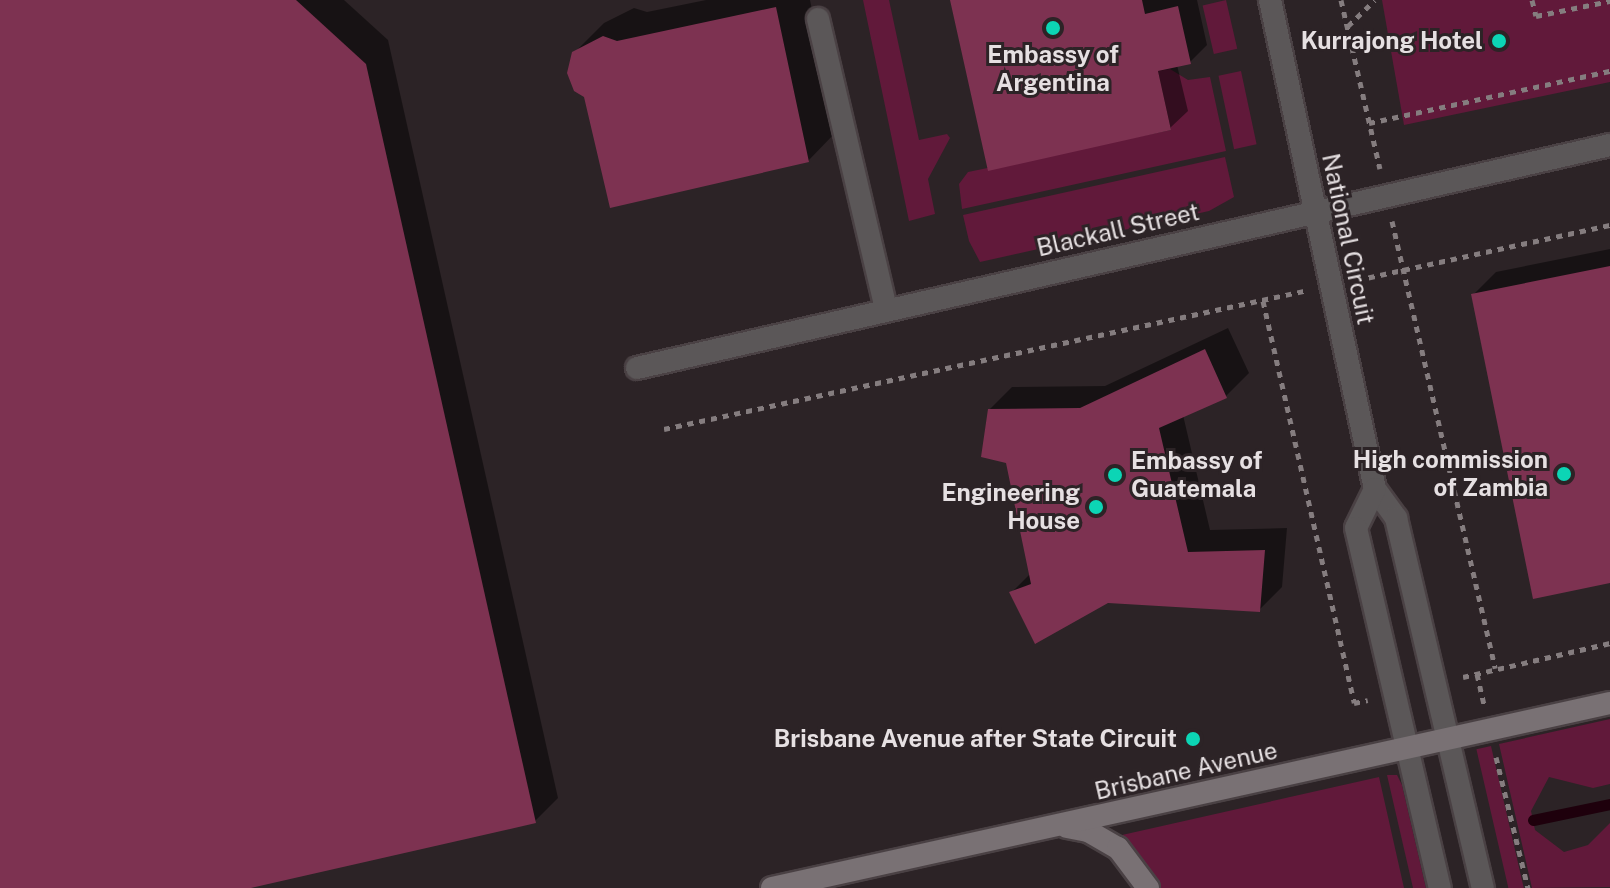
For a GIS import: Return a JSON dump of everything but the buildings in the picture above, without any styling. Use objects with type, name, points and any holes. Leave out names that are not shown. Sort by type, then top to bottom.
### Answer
[{"type":"main road","name":"Brisbane Avenue","points":[[772,888],[1610,703]]},
{"type":"main road","points":[[1038,830],[1072,827],[1104,839],[1131,860],[1148,888]]},
{"type":"street","name":"National Circuit","points":[[1270,0],[1375,489],[1396,518],[1483,888]]},
{"type":"street","points":[[818,19],[886,310]]},
{"type":"street","name":"Blackall Street","points":[[637,368],[1610,145]]},
{"type":"street","points":[[1375,489],[1356,528],[1440,888]]},
{"type":"path","points":[[1341,0],[1378,161]]},
{"type":"path","points":[[1347,27],[1375,0]]},
{"type":"path","points":[[1532,0],[1536,16],[1610,1]]},
{"type":"path","points":[[1369,123],[1610,71]]},
{"type":"path","points":[[1393,225],[1495,668]]},
{"type":"path","points":[[664,429],[1610,225]]},
{"type":"path","points":[[1263,301],[1354,703],[1373,698]]},
{"type":"path","points":[[1482,696],[1474,674],[1610,643]]},
{"type":"path","points":[[1494,745],[1528,888]]},
{"type":"shaded area","points":[[863,0],[889,0],[919,140],[947,134],[950,138],[928,179],[935,214],[909,221]]},
{"type":"shaded area","points":[[1226,0],[1237,49],[1214,54],[1203,5]]},
{"type":"shaded area","name":"Kurrajong Hotel","points":[[1382,0],[1610,0],[1610,82],[1404,125]]},
{"type":"shaded area","points":[[1170,69],[1188,80],[1210,77],[1226,151],[962,209],[959,184],[968,172],[1171,130],[1158,71]]},
{"type":"shaded area","points":[[1241,71],[1257,144],[1234,149],[1219,76]]},
{"type":"shaded area","points":[[1225,157],[1234,197],[1209,211],[980,262],[969,241],[963,215]]},
{"type":"shaded area","points":[[1610,719],[1610,784],[1593,788],[1549,777],[1531,811],[1535,830],[1564,852],[1588,845],[1610,823],[1610,887],[1532,888],[1499,744]]},
{"type":"shaded area","points":[[1491,746],[1524,888],[1508,888],[1476,749]]},
{"type":"shaded area","points":[[1387,775],[1397,775],[1402,785],[1426,888],[1413,888]]},
{"type":"shaded area","points":[[1379,777],[1404,888],[1155,888],[1140,855],[1122,835]]},
{"type":"waterway","points":[[1533,820],[1610,804]]},
{"type":"place","name":"Embassy of Argentina","points":[[1053,28]]},
{"type":"place","name":"Kurrajong Hotel","points":[[1499,41]]},
{"type":"place","name":"High commission of Zambia","points":[[1564,474]]},
{"type":"place","name":"Embassy of Guatemala","points":[[1115,475]]},
{"type":"place","name":"Engineering House","points":[[1096,507]]},
{"type":"place","name":"Brisbane Avenue after State Circuit","points":[[1193,739]]}]
